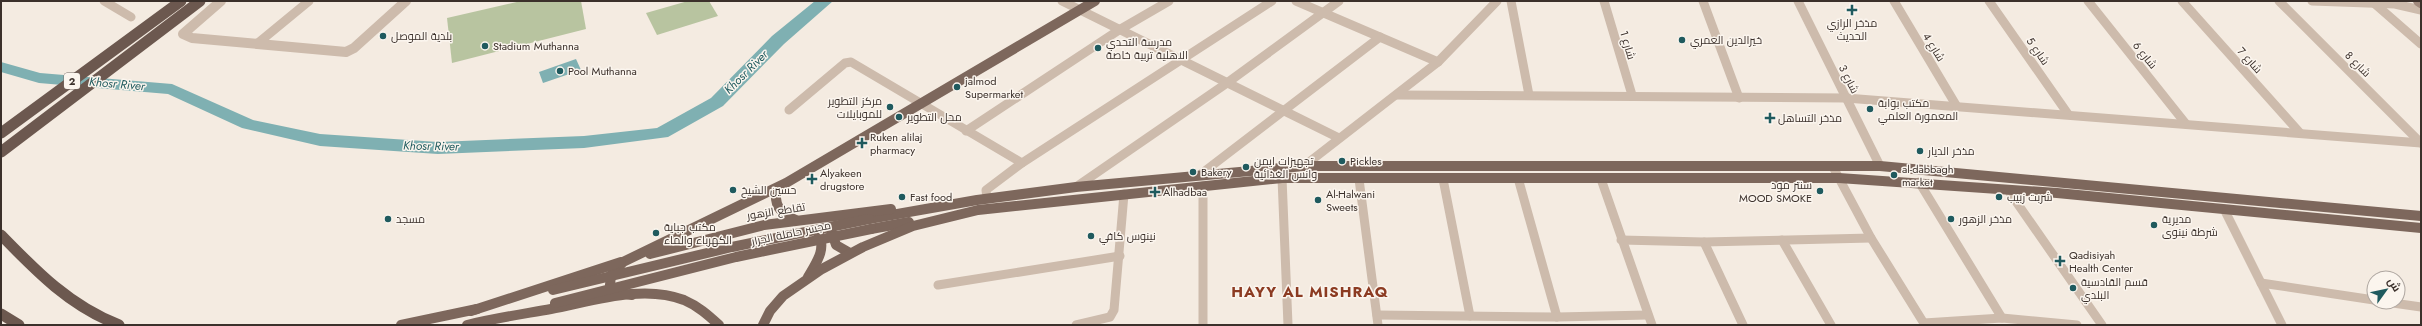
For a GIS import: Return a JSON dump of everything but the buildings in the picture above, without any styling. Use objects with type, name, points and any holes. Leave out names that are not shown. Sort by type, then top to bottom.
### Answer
[{"type":"highway","name":"2","points":[[1,133],[181,1]]},
{"type":"highway","name":"2","points":[[1,152],[200,1]]},
{"type":"highway","points":[[2,240],[76,306],[119,325]]},
{"type":"highway","points":[[1,314],[19,325]]},
{"type":"main road","points":[[719,325],[702,310],[685,302],[667,297],[620,293],[610,285],[611,275],[623,262],[786,183],[1095,1]]},
{"type":"main road","points":[[763,325],[770,310],[783,296],[807,278],[850,253],[875,240],[981,203],[1076,187],[1201,174],[1304,166],[1880,166],[2421,216]]},
{"type":"main road","points":[[981,203],[1124,194],[1282,178],[1839,178],[1919,182],[2421,228]]},
{"type":"main road","points":[[786,183],[776,194],[776,205],[783,214],[815,229],[822,242],[819,257],[807,278]]},
{"type":"main road","name":"تقاطع الزهور","points":[[471,310],[586,272],[733,232],[795,220],[981,203]]},
{"type":"main road","name":"مجسر حاملة الجرار","points":[[471,310],[685,257],[981,203]]},
{"type":"main road","points":[[843,215],[833,223],[831,235],[839,249],[850,253]]},
{"type":"main road","name":"مجسر حاملة الجرار","points":[[469,324],[870,224]]},
{"type":"main road","points":[[586,272],[598,276],[602,284],[600,293],[593,301]]},
{"type":"main road","points":[[469,324],[632,294]]},
{"type":"main road","points":[[400,325],[471,310]]},
{"type":"street","points":[[104,1],[131,17]]},
{"type":"street","points":[[221,1],[189,26],[183,34],[192,38],[349,51],[406,1]]},
{"type":"street","points":[[258,43],[309,1]]},
{"type":"street","points":[[1062,1],[1339,138]]},
{"type":"street","points":[[966,131],[1119,30],[1169,1]]},
{"type":"street","points":[[981,203],[986,190],[1022,163],[1182,61],[1272,1]]},
{"type":"street","points":[[1296,1],[1438,62]]},
{"type":"street","points":[[1076,187],[1227,83],[1339,1]]},
{"type":"street","points":[[1304,166],[1438,62],[1497,1]]},
{"type":"street","points":[[1511,1],[1530,95]]},
{"type":"street","name":"شارع 1","points":[[1604,1],[1632,95]]},
{"type":"street","points":[[1703,1],[1739,98]]},
{"type":"street","name":"شارع 3","points":[[1798,1],[1880,166]]},
{"type":"street","name":"شارع 4","points":[[1894,1],[1956,105]]},
{"type":"street","name":"شارع 5","points":[[1989,1],[2068,114]]},
{"type":"street","name":"شارع 6","points":[[2088,1],[2186,124]]},
{"type":"street","name":"شارع 7","points":[[2182,1],[2300,133]]},
{"type":"street","name":"شارع 8","points":[[2279,1],[2421,143]]},
{"type":"street","points":[[2312,1],[2374,3],[2396,2],[2421,10]]},
{"type":"street","points":[[2374,3],[2421,44]]},
{"type":"street","points":[[1201,174],[1380,37]]},
{"type":"street","points":[[789,110],[845,63],[851,62],[1022,163]]},
{"type":"street","points":[[1397,95],[1632,95],[1739,98],[1846,98],[1956,105],[2421,143]]},
{"type":"street","points":[[1833,167],[1871,238],[1924,324],[2002,318],[2077,325]]},
{"type":"street","points":[[1282,178],[1288,325]]},
{"type":"street","points":[[1518,178],[1556,317]]},
{"type":"street","points":[[1359,179],[1377,320],[1470,316],[1556,317],[1648,315]]},
{"type":"street","points":[[1443,179],[1470,316]]},
{"type":"street","points":[[1601,179],[1621,240],[1652,325]]},
{"type":"street","points":[[1919,182],[2002,318]]},
{"type":"street","points":[[1203,186],[1203,325]]},
{"type":"street","points":[[2008,190],[2102,325]]},
{"type":"street","points":[[1076,325],[1110,317],[1114,310],[1120,256],[1124,194]]},
{"type":"street","points":[[2224,209],[2282,325]]},
{"type":"street","points":[[1621,240],[1704,242],[1871,238]]},
{"type":"street","points":[[1782,240],[1831,325]]},
{"type":"street","points":[[1704,242],[1743,325]]},
{"type":"street","points":[[938,285],[1120,256]]},
{"type":"street","points":[[2261,283],[2366,299]]},
{"type":"street","points":[[2406,305],[2421,308]]},
{"type":"green space","name":"Stadium Muthanna","points":[[521,1],[581,1],[586,29],[452,63],[447,18]]},
{"type":"green space","points":[[688,1],[709,1],[718,16],[657,35],[646,13]]},
{"type":"water","name":"Pool Muthanna","points":[[576,59],[581,70],[543,83],[539,72]]},
{"type":"waterway","name":"Khosr River","points":[[1,67],[39,78],[172,89],[248,124],[320,140],[438,148],[584,142],[661,133],[717,102],[778,40],[825,1]]},
{"type":"place","name":"مذخر الرازي الحديث","points":[[1852,10]]},
{"type":"place","name":"بلدية الموصل","points":[[383,36]]},
{"type":"place","name":"خيرالدين العمري","points":[[1682,40]]},
{"type":"place","name":"Stadium Muthanna","points":[[485,46]]},
{"type":"place","name":"مدرسة التحدي الاهلية تربية خاصة","points":[[1098,48]]},
{"type":"place","name":"Pool Muthanna","points":[[560,71]]},
{"type":"place","name":"jalmod Supermarket","points":[[957,87]]},
{"type":"place","name":"مركز التطوير للموبايلات","points":[[890,107]]},
{"type":"place","name":"مكتب بوابة المعمورة العلمي","points":[[1870,109]]},
{"type":"place","name":"محل التطوير","points":[[899,117]]},
{"type":"place","name":"مذخر التساهل","points":[[1770,118]]},
{"type":"place","name":"Ruken alilaj pharmacy","points":[[862,143]]},
{"type":"place","name":"مذخر الديار","points":[[1920,151]]},
{"type":"place","name":"Pickles","points":[[1342,161]]},
{"type":"place","name":"تجهيزات ايمن وانس الغذائية","points":[[1246,167]]},
{"type":"place","name":"Bakery","points":[[1193,172]]},
{"type":"place","name":"al-dabbagh market","points":[[1894,175]]},
{"type":"place","name":"Alyakeen drugstore","points":[[812,179]]},
{"type":"place","name":"حسين الشيخ","points":[[733,190]]},
{"type":"place","name":"سنتر مود MOOD SMOKE","points":[[1820,191]]},
{"type":"place","name":"Alhadbaa","points":[[1155,192]]},
{"type":"place","name":"Fast food","points":[[902,197]]},
{"type":"place","name":"شربت زبيب","points":[[1999,197]]},
{"type":"place","name":"Al-Halwani Sweets","points":[[1318,200]]},
{"type":"place","name":"مسجد","points":[[388,219]]},
{"type":"place","name":"مذخر الزهور","points":[[1951,219]]},
{"type":"place","name":"مديرية شرطة نينوى","points":[[2154,225]]},
{"type":"place","name":"مكتب جباية الكهرباء والماء","points":[[656,233]]},
{"type":"place","name":"نينوس كافي","points":[[1091,236]]},
{"type":"place","name":"Qadisiyah Health Center","points":[[2060,261]]},
{"type":"place","name":"قسم القادسية البلدي","points":[[2073,288]]},
{"type":"district","name":"HAYY AL MISHRAQ","points":[[1310,292]]}]
